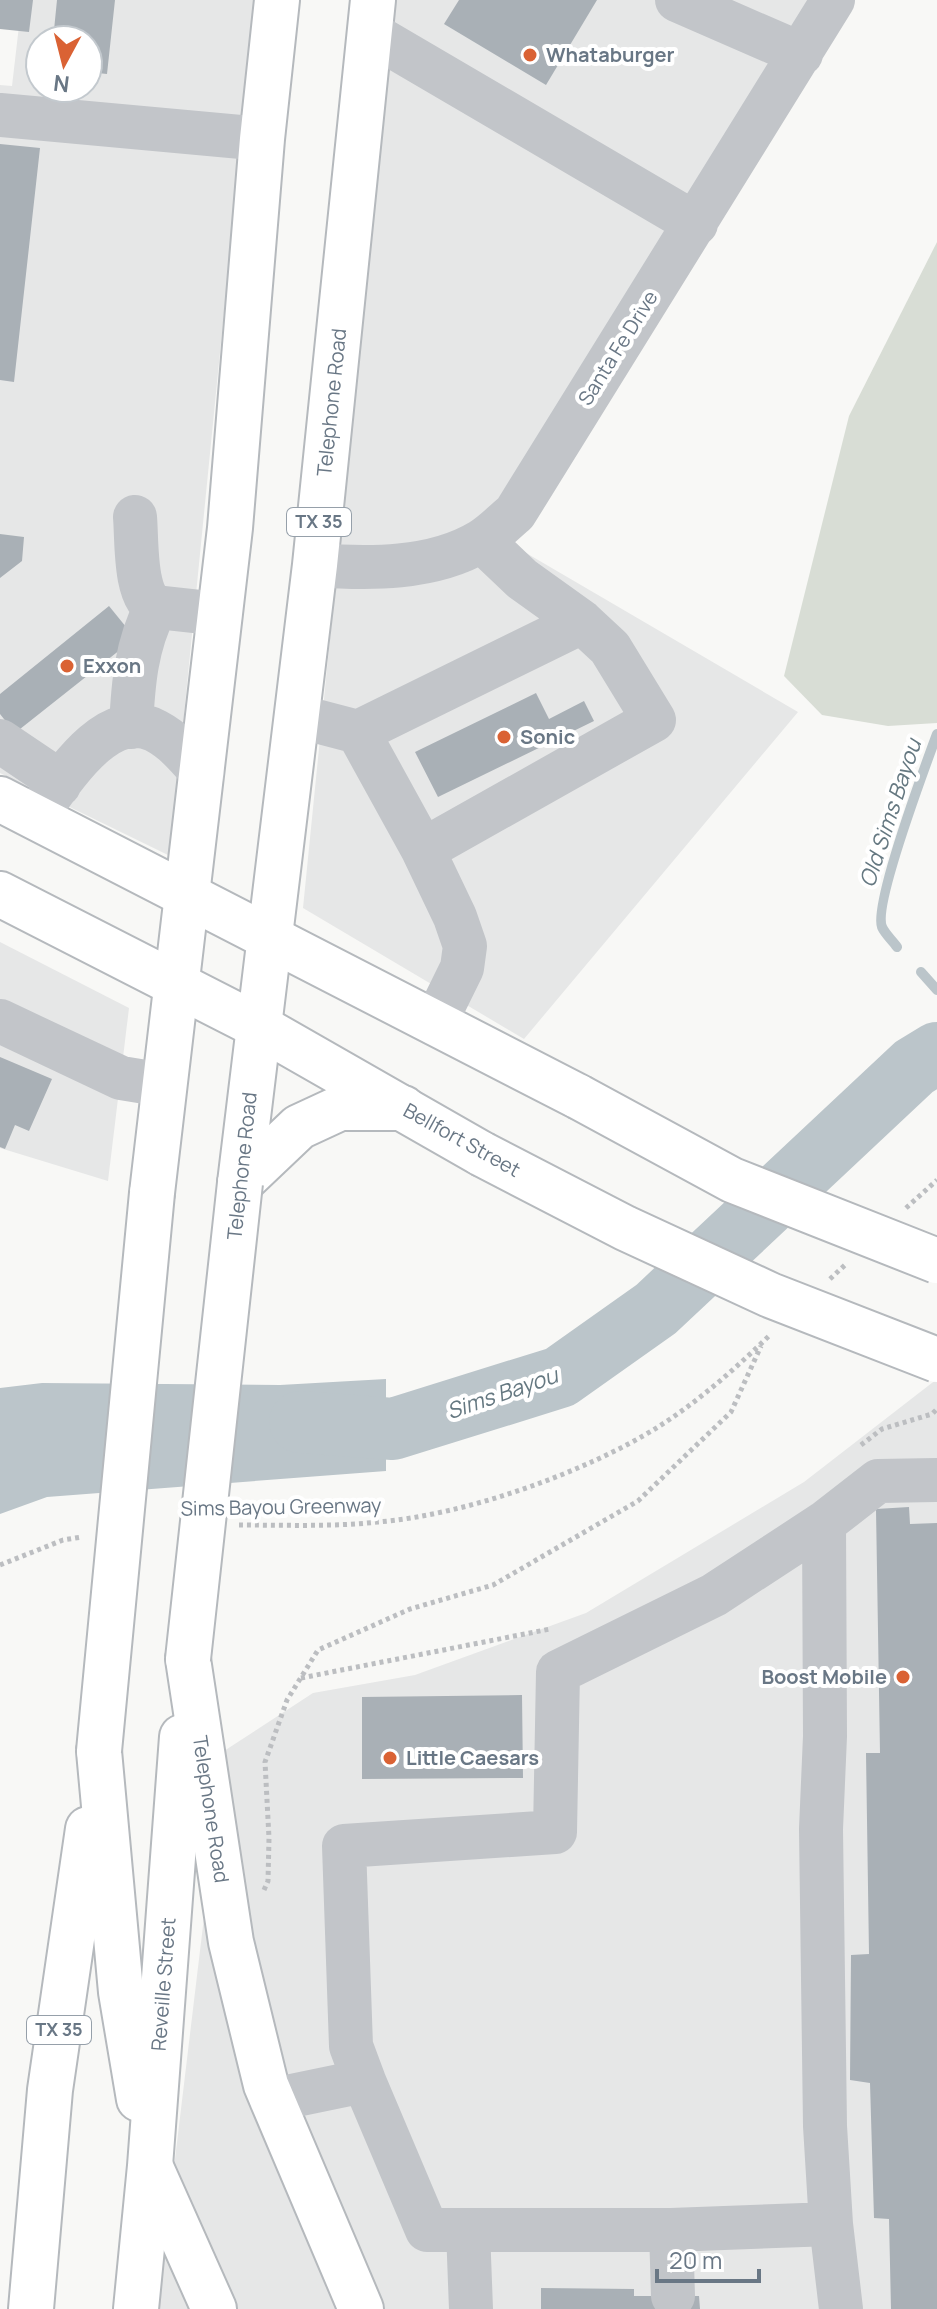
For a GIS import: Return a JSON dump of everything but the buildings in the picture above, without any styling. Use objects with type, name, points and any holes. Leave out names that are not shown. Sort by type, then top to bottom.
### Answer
[{"type":"main road","name":"TX 35","points":[[31,2309],[50,2090],[99,1751],[152,1193],[230,528],[262,139],[277,0]]},
{"type":"main road","name":"Telephone Road","points":[[361,2309],[266,2085],[231,1942],[188,1659],[258,1026],[315,565],[372,17]]},
{"type":"main road","points":[[32,800],[188,896],[579,1097],[732,1180],[937,1261]]},
{"type":"main road","name":"Bellfort Street","points":[[2,899],[176,982],[482,1154],[625,1228],[770,1295],[937,1360]]},
{"type":"main road","points":[[240,1183],[299,1127],[340,1108],[405,1108]]},
{"type":"main road","name":"Reveille Street","points":[[136,2309],[150,2166],[188,1659]]},
{"type":"main road","points":[[99,1751],[121,1992],[150,2166],[214,2309]]},
{"type":"street","points":[[677,0],[801,54]]},
{"type":"street","name":"Santa Fe Drive","points":[[315,565],[360,569],[442,558],[482,541],[515,513],[833,0]]},
{"type":"street","points":[[372,17],[696,224]]},
{"type":"street","points":[[0,115],[262,139]]},
{"type":"street","points":[[135,517],[140,579],[148,604],[220,614]]},
{"type":"street","points":[[423,850],[654,720],[610,648],[582,622],[522,579],[482,541]]},
{"type":"street","points":[[131,727],[143,632],[156,607]]},
{"type":"street","points":[[297,716],[358,732],[582,622]]},
{"type":"street","points":[[32,800],[105,734],[131,727],[153,729],[177,746],[202,773]]},
{"type":"street","points":[[358,732],[423,850],[455,917],[465,946],[462,968],[435,1023]]},
{"type":"street","points":[[0,741],[46,772],[32,800]]},
{"type":"street","points":[[0,1021],[121,1078],[164,1085]]},
{"type":"street","points":[[831,2224],[671,2230],[427,2230],[351,2046],[344,1846],[555,1832],[558,1672],[714,1595],[824,1523],[878,1481],[937,1480]]},
{"type":"street","points":[[824,1523],[825,1736],[821,1829],[825,2126],[831,2224],[841,2309]]},
{"type":"street","points":[[272,2100],[364,2081]]},
{"type":"street","points":[[468,2230],[471,2309]]},
{"type":"street","points":[[671,2230],[673,2296]]},
{"type":"path","points":[[902,1212],[937,1180]]},
{"type":"path","points":[[821,1288],[856,1255]]},
{"type":"path","name":"Sims Bayou Greenway","points":[[236,1525],[380,1522],[517,1492],[605,1454],[657,1427],[723,1380],[775,1331]]},
{"type":"path","points":[[263,1893],[268,1881],[265,1762],[287,1700],[318,1650],[410,1609],[493,1585],[638,1501],[731,1412],[763,1342]]},
{"type":"path","points":[[860,1447],[882,1429],[932,1414],[937,1409]]},
{"type":"path","points":[[0,1565],[63,1540],[92,1535]]},
{"type":"path","points":[[300,1678],[456,1650],[556,1628]]},
{"type":"shaded area","points":[[22,0],[255,0],[170,856],[0,773],[0,85],[12,86]]},
{"type":"shaded area","points":[[394,0],[833,0],[501,525],[521,550],[798,712],[524,1039],[303,908]]},
{"type":"shaded area","points":[[937,242],[937,723],[888,726],[822,715],[784,676],[849,416]]},
{"type":"shaded area","points":[[0,942],[129,1008],[108,1181],[0,1148]]},
{"type":"shaded area","points":[[386,1379],[386,1471],[47,1497],[0,1514],[0,1388],[42,1383],[280,1385]]},
{"type":"shaded area","points":[[937,1379],[937,2309],[157,2309],[224,1751],[313,1693],[415,1675],[586,1613],[804,1482]]},
{"type":"waterway","name":"Old Sims Bayou","points":[[897,947],[882,927],[885,892],[937,734]]},
{"type":"waterway","name":"Old Sims Bayou","points":[[921,972],[937,990]]},
{"type":"waterway","name":"Sims Bayou","points":[[300,1422],[393,1429],[560,1377],[656,1309],[914,1067],[937,1053]]},
{"type":"place","name":"Whataburger","points":[[530,55]]},
{"type":"place","name":"Exxon","points":[[67,666]]},
{"type":"place","name":"Sonic","points":[[504,737]]},
{"type":"place","name":"Boost Mobile","points":[[903,1677]]},
{"type":"place","name":"Little Caesars","points":[[390,1758]]}]
